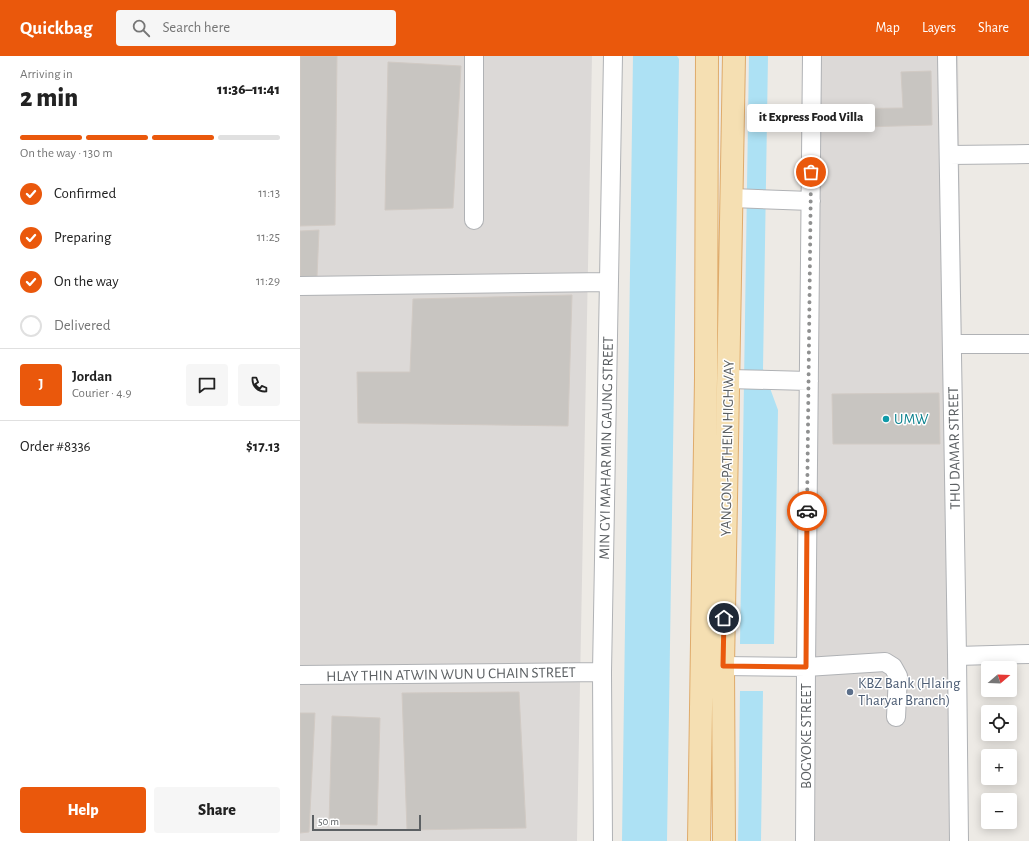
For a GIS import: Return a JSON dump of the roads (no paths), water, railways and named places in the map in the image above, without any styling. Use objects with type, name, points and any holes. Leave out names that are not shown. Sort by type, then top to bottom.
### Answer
[{"type":"main road","name":"YANGON-PATHEIN HIGHWAY","points":[[724,841],[723,666],[733,380],[734,56]]},
{"type":"main road","name":"YANGON-PATHEIN HIGHWAY","points":[[699,841],[706,378],[705,59]]},
{"type":"street","points":[[474,56],[474,220]]},
{"type":"street","name":"MIN GYI MAHAR MIN GAUNG STREET","points":[[603,841],[602,672],[613,56]]},
{"type":"street","name":"BOGYOKE STREET","points":[[805,841],[812,56]]},
{"type":"street","name":"THU DAMAR STREET","points":[[947,56],[959,841]]},
{"type":"street","points":[[949,155],[1029,154]]},
{"type":"street","points":[[734,198],[811,201]]},
{"type":"street","points":[[300,286],[609,282]]},
{"type":"street","points":[[952,344],[1029,344]]},
{"type":"street","points":[[733,380],[809,381]]},
{"type":"street","points":[[957,656],[1029,654]]},
{"type":"street","points":[[723,666],[806,667],[885,662],[893,667],[898,676],[896,717]]},
{"type":"street","name":"HLAY THIN ATWIN WUN U CHAIN STREET","points":[[300,675],[602,672]]},
{"type":"water","points":[[633,56],[677,56],[679,59],[667,841],[622,841]]},
{"type":"water","points":[[749,56],[768,56],[763,369],[778,410],[774,644],[740,644]]},
{"type":"water","points":[[740,691],[763,691],[761,841],[738,841]]},
{"type":"place","name":"it Express Food Villa","points":[[811,172]]},
{"type":"place","name":"UMW","points":[[886,419]]},
{"type":"place","name":"KBZ Bank (Hlaing Tharyar Branch)","points":[[850,692]]}]
